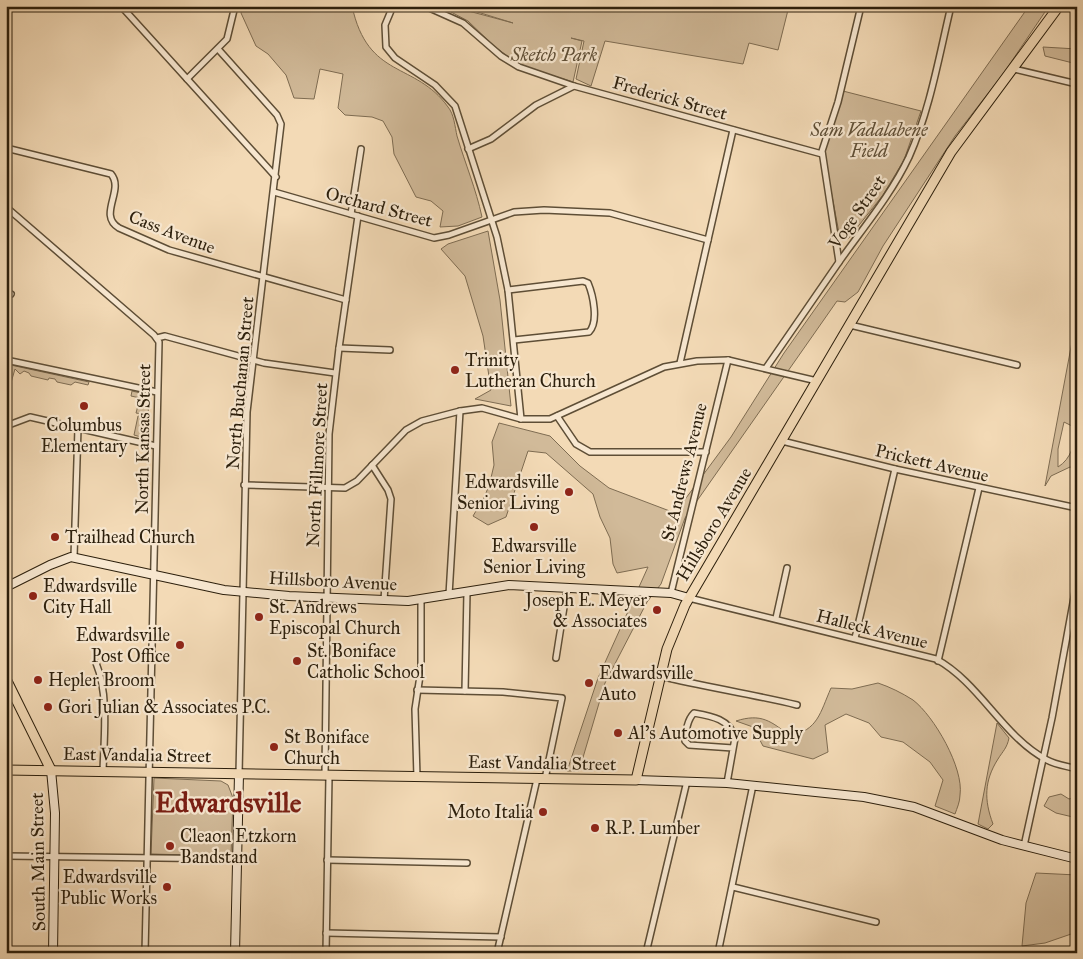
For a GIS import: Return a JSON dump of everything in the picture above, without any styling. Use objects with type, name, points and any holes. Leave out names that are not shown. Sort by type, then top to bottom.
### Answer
[{"type":"main road","name":"Hillsboro Avenue","points":[[74,557],[242,592],[326,598],[421,600],[509,586],[671,593],[689,598],[951,152],[1059,6]]},
{"type":"main road","points":[[6,587],[59,561],[74,557]]},
{"type":"main road","points":[[636,780],[660,676],[676,623],[689,598]]},
{"type":"main road","points":[[6,679],[51,770]]},
{"type":"main road","name":"East Vandalia Street","points":[[6,770],[687,781],[753,785],[892,802],[931,812],[1024,846],[1077,859]]},
{"type":"main road","name":"South Main Street","points":[[51,770],[55,804],[53,953]]},
{"type":"main road","points":[[235,953],[239,774]]},
{"type":"street","points":[[121,6],[276,177]]},
{"type":"street","points":[[187,79],[229,36],[235,6]]},
{"type":"street","points":[[394,6],[389,13],[384,34],[388,50],[395,58],[423,75],[450,99],[456,110],[501,251],[514,340],[521,418]]},
{"type":"street","name":"Frederick Street","points":[[425,6],[463,22],[501,56],[519,67],[574,86],[822,154]]},
{"type":"street","points":[[839,262],[822,154],[838,102],[861,6]]},
{"type":"street","name":"Voge Street","points":[[766,368],[889,192],[909,156],[928,101],[952,6]]},
{"type":"street","name":"North Buchanan Street","points":[[218,49],[280,119],[282,128],[247,412],[239,774]]},
{"type":"street","points":[[1014,69],[1077,84]]},
{"type":"street","points":[[468,149],[491,139],[536,106],[574,86]]},
{"type":"street","points":[[680,363],[733,130]]},
{"type":"street","name":"Cass Avenue","points":[[6,148],[111,174],[115,182],[110,217],[114,225],[170,250],[346,300]]},
{"type":"street","points":[[351,214],[361,149]]},
{"type":"street","name":"Orchard Street","points":[[274,192],[434,238],[456,233],[490,219],[522,210],[603,212],[622,215],[708,240]]},
{"type":"street","points":[[6,207],[157,338],[165,336],[253,360],[336,373]]},
{"type":"street","name":"North Fillmore Street","points":[[326,953],[326,598],[329,434],[358,216]]},
{"type":"street","points":[[508,290],[583,281],[588,283],[592,300],[594,323],[589,332],[514,340]]},
{"type":"street","points":[[850,325],[1017,365]]},
{"type":"street","name":"North Kansas Street","points":[[145,953],[157,338]]},
{"type":"street","points":[[339,348],[390,350]]},
{"type":"street","points":[[6,360],[157,392]]},
{"type":"street","points":[[244,486],[328,489],[351,485],[414,425],[432,417],[460,411],[490,409],[521,418],[540,420],[557,416],[648,374],[680,363],[728,360],[817,381]]},
{"type":"street","name":"St Andrews Avenue","points":[[671,593],[728,360]]},
{"type":"street","points":[[449,596],[460,411]]},
{"type":"street","points":[[557,416],[576,444],[590,452],[706,452]]},
{"type":"street","points":[[6,426],[26,417],[156,446]]},
{"type":"street","points":[[74,557],[78,428]]},
{"type":"street","name":"Prickett Avenue","points":[[782,441],[895,469],[1077,508]]},
{"type":"street","points":[[372,465],[388,490],[391,499],[384,600]]},
{"type":"street","points":[[855,638],[895,469]]},
{"type":"street","points":[[938,661],[979,488]]},
{"type":"street","points":[[776,618],[787,568]]},
{"type":"street","points":[[1024,846],[1074,608],[1077,581]]},
{"type":"street","points":[[556,658],[567,588]]},
{"type":"street","points":[[465,691],[466,592]]},
{"type":"street","name":"Halleck Avenue","points":[[689,598],[776,618],[938,661],[962,680],[1021,739],[1043,758]]},
{"type":"street","points":[[417,777],[415,709],[420,669],[421,600]]},
{"type":"street","points":[[96,663],[100,673],[103,700],[103,771]]},
{"type":"street","points":[[660,676],[714,689],[749,693],[797,705]]},
{"type":"street","points":[[418,690],[503,692],[562,698],[497,953]]},
{"type":"street","points":[[727,783],[735,738],[730,726],[712,716],[694,713],[690,717],[686,735],[688,744],[733,748]]},
{"type":"street","points":[[1043,758],[1077,769]]},
{"type":"street","points":[[655,953],[647,952],[687,781]]},
{"type":"street","points":[[718,953],[753,785]]},
{"type":"street","points":[[6,856],[236,859]]},
{"type":"street","points":[[327,860],[467,863]]},
{"type":"street","points":[[733,887],[876,922]]},
{"type":"street","points":[[326,933],[501,937]]},
{"type":"green space","points":[[242,6],[352,6],[359,30],[369,47],[394,67],[435,92],[452,113],[457,136],[482,217],[458,226],[440,227],[443,211],[431,201],[416,197],[394,154],[392,137],[383,121],[372,117],[345,115],[338,108],[343,74],[320,69],[314,99],[294,98],[286,75],[268,54],[256,46],[241,13]]},
{"type":"green space","name":"Sketch Park","points":[[450,6],[513,23],[458,6],[789,6],[778,50],[749,43],[743,64],[605,41],[591,86],[576,79],[584,41],[571,38],[582,41],[573,82],[519,65],[494,46],[468,21],[451,12]]},
{"type":"green space","points":[[1029,6],[1049,6],[1003,74],[955,136],[883,246],[858,292],[845,302],[837,301],[685,518],[661,584],[647,602],[605,683],[579,771],[567,771],[598,678],[648,567],[617,573],[613,564],[610,538],[600,517],[593,494],[546,453],[528,451],[506,517],[488,525],[473,516],[485,496],[490,482],[494,465],[492,442],[499,423],[550,436],[580,466],[609,488],[675,513],[731,437],[784,353]]},
{"type":"green space","points":[[1043,47],[1077,49],[1077,64],[1045,56]]},
{"type":"green space","name":"Sam Vadalabene Field","points":[[843,91],[921,111],[904,160],[883,195],[848,239],[840,238],[824,154]]},
{"type":"green space","points":[[488,231],[500,300],[511,406],[475,399],[491,390],[483,336],[465,276],[441,249],[448,244]]},
{"type":"green space","points":[[1077,315],[1077,469],[1070,467],[1051,476],[1045,486]],"holes":[[[1064,422],[1074,427],[1072,450],[1063,464],[1058,467],[1058,449]]]},
{"type":"green space","points":[[6,364],[89,382],[88,385],[75,382],[71,385],[57,382],[55,379],[49,378],[48,380],[31,376],[24,371],[20,374],[15,369],[8,393]]},
{"type":"green space","points":[[132,391],[149,395],[148,415],[136,413],[140,398],[131,396]]},
{"type":"green space","points":[[138,416],[149,418],[148,439],[134,435]]},
{"type":"green space","points":[[878,683],[896,690],[913,700],[930,718],[946,743],[960,784],[960,800],[955,814],[935,806],[943,780],[930,762],[903,742],[881,737],[869,723],[846,714],[825,725],[828,752],[813,759],[763,746],[753,727],[736,721],[759,718],[777,726],[790,736],[812,725],[821,713],[831,688],[852,689]]},
{"type":"green space","points":[[997,723],[1009,738],[1006,747],[993,767],[988,783],[987,799],[993,824],[988,829],[978,824]]},
{"type":"green space","points":[[154,778],[221,781],[228,785],[233,798],[231,856],[151,854]]},
{"type":"green space","points":[[1061,794],[1069,799],[1077,797],[1077,818],[1056,813],[1044,806],[1049,797]]},
{"type":"green space","points":[[1036,873],[1077,875],[1077,932],[1045,943],[1022,946],[1026,903]]},
{"type":"place","name":"Trinity Lutheran Church","points":[[455,370]]},
{"type":"place","name":"Columbus Elementary","points":[[84,406]]},
{"type":"place","name":"Edwardsville Senior Living","points":[[569,492]]},
{"type":"place","name":"Edwarsville Senior Living","points":[[534,527]]},
{"type":"place","name":"Trailhead Church","points":[[55,537]]},
{"type":"place","name":"Edwardsville City Hall","points":[[33,596]]},
{"type":"place","name":"Joseph E. Meyer & Associates","points":[[657,610]]},
{"type":"place","name":"St. Andrews Episcopal Church","points":[[259,617]]},
{"type":"place","name":"Edwardsville Post Office","points":[[180,645]]},
{"type":"place","name":"St. Boniface Catholic School","points":[[297,661]]},
{"type":"place","name":"Hepler Broom","points":[[38,680]]},
{"type":"place","name":"Edwardsville Auto","points":[[589,683]]},
{"type":"place","name":"Gori Julian & Associates P.C.","points":[[48,707]]},
{"type":"place","name":"Al's Automotive Supply","points":[[618,733]]},
{"type":"place","name":"St Boniface Church","points":[[274,747]]},
{"type":"place","name":"Moto Italia","points":[[543,812]]},
{"type":"place","name":"R.P. Lumber","points":[[595,828]]},
{"type":"place","name":"Cleaon Etzkorn Bandstand","points":[[170,846]]},
{"type":"place","name":"Edwardsville Public Works","points":[[167,887]]},
{"type":"district","name":"Edwardsville","points":[[228,802]]}]
